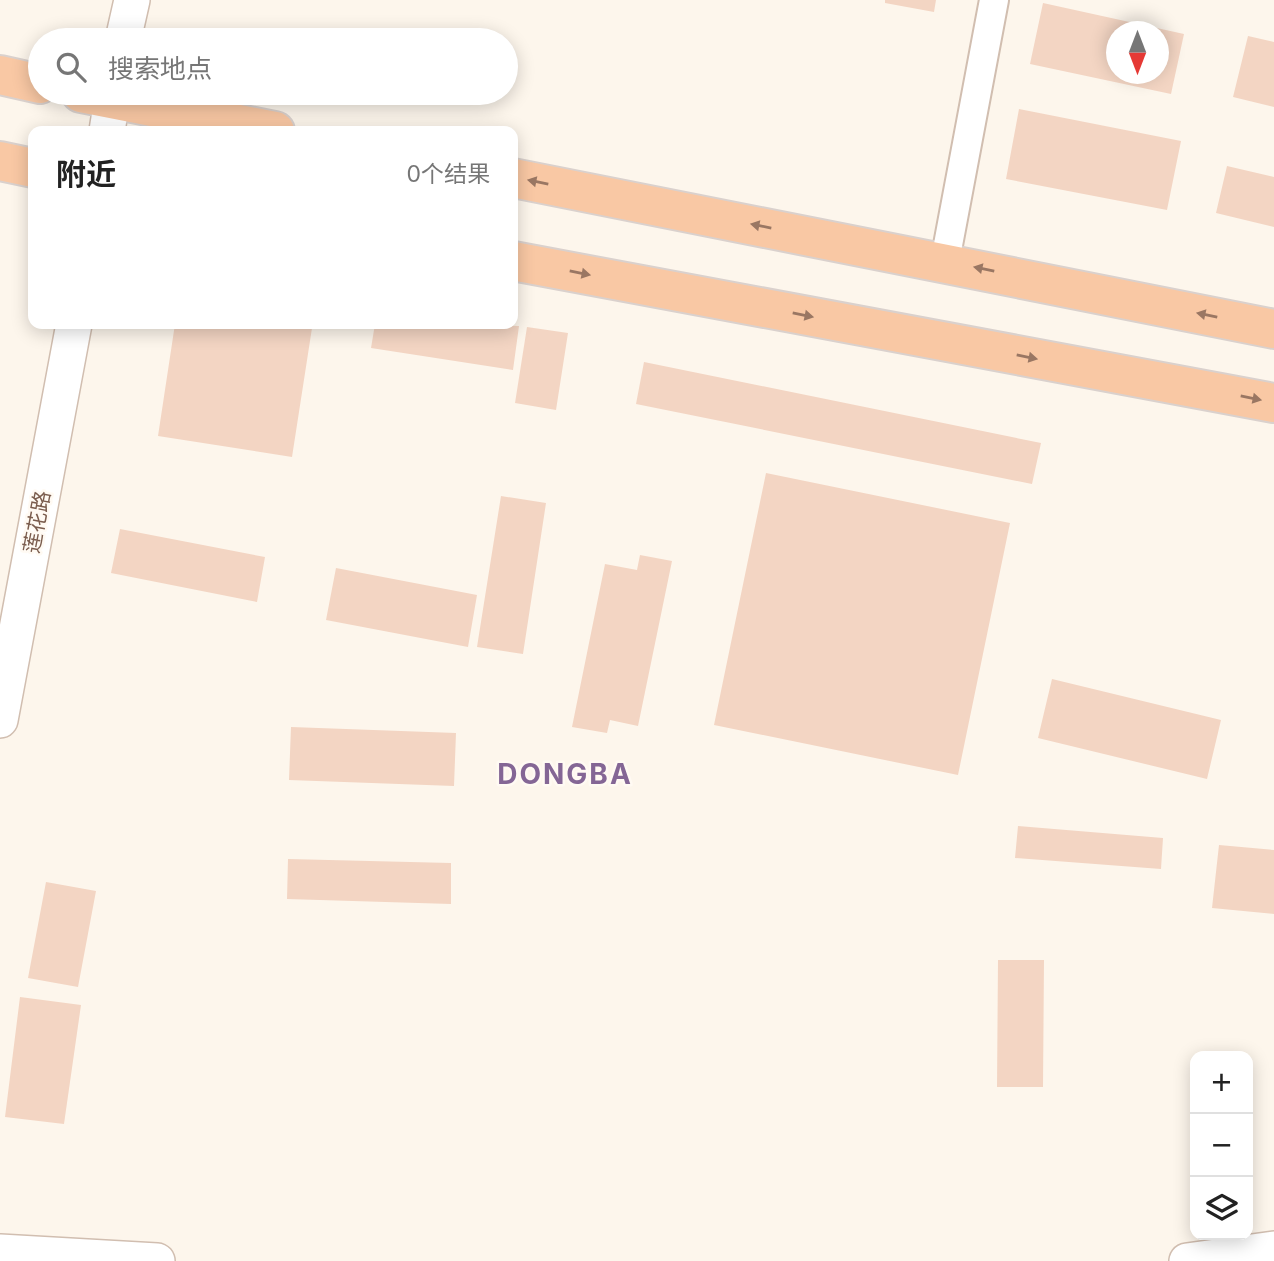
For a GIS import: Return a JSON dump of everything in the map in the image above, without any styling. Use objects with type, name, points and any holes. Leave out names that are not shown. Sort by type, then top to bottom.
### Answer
[{"type":"highway","points":[[0,75],[28,81]]},
{"type":"highway","points":[[109,105],[243,126]]},
{"type":"highway","points":[[0,161],[28,167]]},
{"type":"highway","points":[[518,178],[945,261],[1274,329]]},
{"type":"highway","points":[[518,262],[1274,403]]},
{"type":"street","points":[[126,28],[132,0]]},
{"type":"street","points":[[945,261],[994,0]]},
{"type":"street","name":"莲花路","points":[[0,720],[73,329]]},
{"type":"street","points":[[1187,1261],[1274,1248]]},
{"type":"street","points":[[0,1252],[157,1261]]},
{"type":"building","points":[[885,0],[936,0],[934,12],[885,3]]},
{"type":"building","points":[[1043,3],[1125,21],[1106,21],[1106,80],[1030,64]]},
{"type":"building","points":[[1169,31],[1184,34],[1171,94],[1124,84],[1169,84]]},
{"type":"building","points":[[1248,36],[1274,42],[1274,107],[1233,97]]},
{"type":"building","points":[[1019,109],[1181,141],[1167,210],[1006,179]]},
{"type":"building","points":[[1227,166],[1274,177],[1274,227],[1216,213]]},
{"type":"building","points":[[519,326],[513,370],[371,348],[374,329],[518,329]]},
{"type":"building","points":[[527,327],[568,333],[556,410],[515,403]]},
{"type":"building","points":[[174,329],[312,329],[292,457],[158,436]]},
{"type":"building","points":[[644,362],[1041,443],[1032,484],[636,404]]},
{"type":"building","points":[[766,473],[1010,523],[958,775],[714,725]]},
{"type":"building","points":[[501,496],[546,503],[523,654],[477,647]]},
{"type":"building","points":[[120,529],[265,557],[257,602],[111,573]]},
{"type":"building","points":[[640,555],[672,561],[638,726],[610,720],[607,733],[572,727],[605,564],[637,570]]},
{"type":"building","points":[[336,568],[477,595],[468,647],[326,620]]},
{"type":"building","points":[[1052,679],[1221,720],[1207,779],[1038,738]]},
{"type":"building","points":[[291,727],[456,733],[454,786],[289,780]]},
{"type":"building","points":[[1018,826],[1163,838],[1161,869],[1015,858]]},
{"type":"building","points":[[1219,845],[1274,850],[1274,914],[1212,908]]},
{"type":"building","points":[[288,859],[451,863],[451,904],[287,899]]},
{"type":"building","points":[[46,882],[96,891],[78,987],[28,978]]},
{"type":"building","points":[[998,960],[1044,960],[1043,1087],[997,1087]]},
{"type":"building","points":[[20,997],[81,1005],[64,1124],[5,1117]]},
{"type":"district","name":"DONGBA","points":[[565,774]]}]
